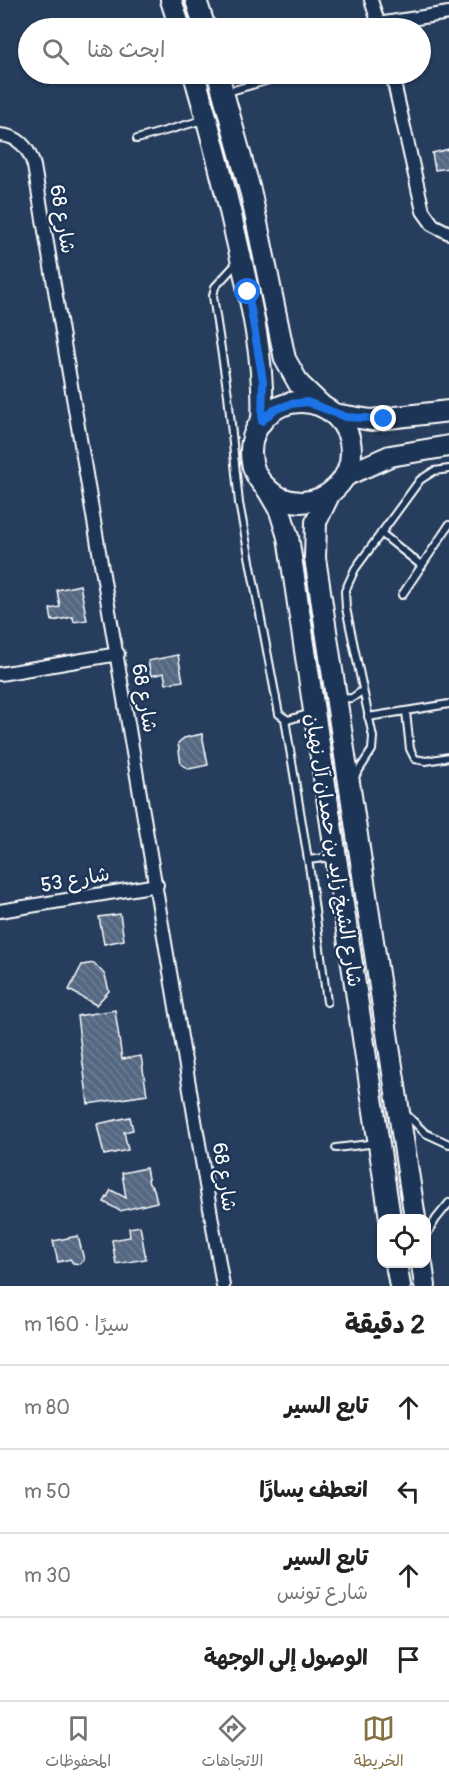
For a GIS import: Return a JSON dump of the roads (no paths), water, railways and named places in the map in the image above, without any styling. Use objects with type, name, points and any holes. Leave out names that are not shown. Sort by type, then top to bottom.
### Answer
[{"type":"main road","points":[[171,0],[177,18]]},
{"type":"main road","points":[[196,0],[202,18]]},
{"type":"main road","points":[[197,84],[241,258],[263,381],[262,421]]},
{"type":"main road","points":[[221,84],[251,194],[285,359],[299,384],[329,411],[343,424],[350,443],[350,464],[345,476],[330,493],[314,500],[297,502],[280,497],[266,487],[257,476],[252,455],[255,434],[262,421],[274,410],[290,404],[307,402],[329,411],[371,420],[449,411]]},
{"type":"main road","points":[[345,476],[390,456],[449,446]]},
{"type":"main road","name":"شارع الشيخ زايد بن حمدان آل نهيان","points":[[266,487],[280,511],[288,537],[389,1214]]},
{"type":"main road","name":"شارع الشيخ زايد بن حمدان آل نهيان","points":[[330,493],[316,522],[314,540],[414,1214]]},
{"type":"main road","points":[[397,1268],[400,1286]]},
{"type":"main road","points":[[423,1268],[425,1286]]},
{"type":"street","points":[[371,0],[377,18]]},
{"type":"street","points":[[422,18],[449,13]]},
{"type":"street","points":[[394,84],[420,190],[431,211],[445,227]]},
{"type":"street","name":"شارع 68","points":[[0,135],[14,138],[24,145],[34,166],[223,1286]]},
{"type":"street","points":[[0,674],[118,654]]},
{"type":"street","name":"شارع 53","points":[[0,911],[157,885]]},
{"type":"lane","points":[[223,93],[255,84]]},
{"type":"lane","points":[[137,139],[207,118]]},
{"type":"lane","points":[[241,258],[215,287],[213,296],[228,395],[239,503],[279,710],[285,719],[308,860],[327,1002]]},
{"type":"lane","points":[[350,787],[372,750],[373,737],[362,691],[345,591],[355,569],[420,480],[434,471],[449,469]]},
{"type":"lane","points":[[402,596],[449,525]]},
{"type":"lane","points":[[381,533],[422,566]]},
{"type":"lane","points":[[337,699],[352,698],[362,691]]},
{"type":"lane","points":[[368,717],[449,704]]},
{"type":"lane","points":[[285,719],[314,712]]},
{"type":"lane","points":[[406,712],[410,749],[415,759],[426,761],[449,757]]},
{"type":"lane","points":[[308,860],[336,856]]},
{"type":"lane","points":[[397,1100],[417,1126],[448,1143]]},
{"type":"lane","points":[[336,1148],[379,1143]]},
{"type":"lane","points":[[431,1228],[449,1203]]}]
